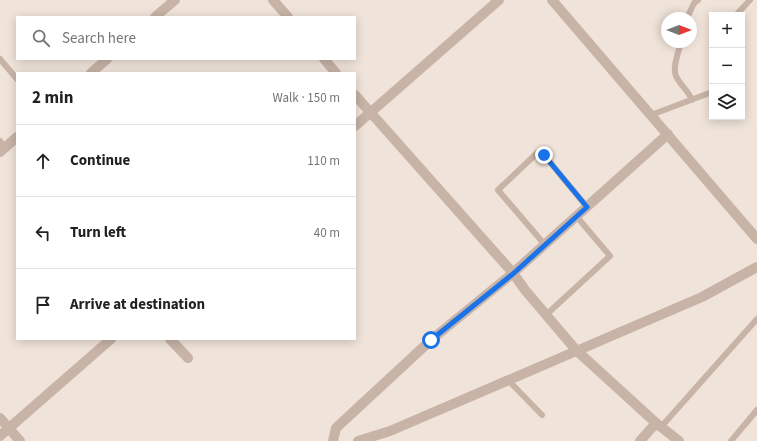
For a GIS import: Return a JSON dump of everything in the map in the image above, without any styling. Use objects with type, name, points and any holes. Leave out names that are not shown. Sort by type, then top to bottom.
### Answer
[{"type":"street","points":[[156,16],[175,0]]},
{"type":"street","points":[[273,0],[287,16]]},
{"type":"street","points":[[356,125],[499,0]]},
{"type":"street","points":[[552,0],[757,239]]},
{"type":"street","points":[[91,72],[106,60]]},
{"type":"street","points":[[325,60],[335,72]]},
{"type":"street","points":[[356,96],[514,273],[525,290],[547,314],[576,350],[658,425],[678,441]]},
{"type":"street","points":[[333,441],[336,428],[431,340],[514,273],[668,134]]},
{"type":"street","points":[[2,147],[16,138]]},
{"type":"street","points":[[358,441],[390,431],[702,297],[757,267]]},
{"type":"street","points":[[0,436],[110,340]]},
{"type":"street","points":[[171,340],[188,358]]},
{"type":"street","points":[[0,418],[20,441]]},
{"type":"street","points":[[640,441],[658,425]]},
{"type":"lane","points":[[690,12],[694,3],[698,0]]},
{"type":"lane","points":[[739,12],[750,0]]},
{"type":"lane","points":[[680,48],[676,67],[676,76],[689,91],[692,100]]},
{"type":"lane","points":[[0,59],[16,78]]},
{"type":"lane","points":[[651,115],[709,93]]},
{"type":"lane","points":[[545,245],[498,190],[537,153],[544,155],[587,207]]},
{"type":"lane","points":[[547,314],[610,256],[577,217]]},
{"type":"lane","points":[[658,425],[757,318]]},
{"type":"lane","points":[[508,380],[542,414]]},
{"type":"lane","points":[[731,441],[757,410]]},
{"type":"route","points":[[431,340],[514,273],[587,207],[544,155]]}]
